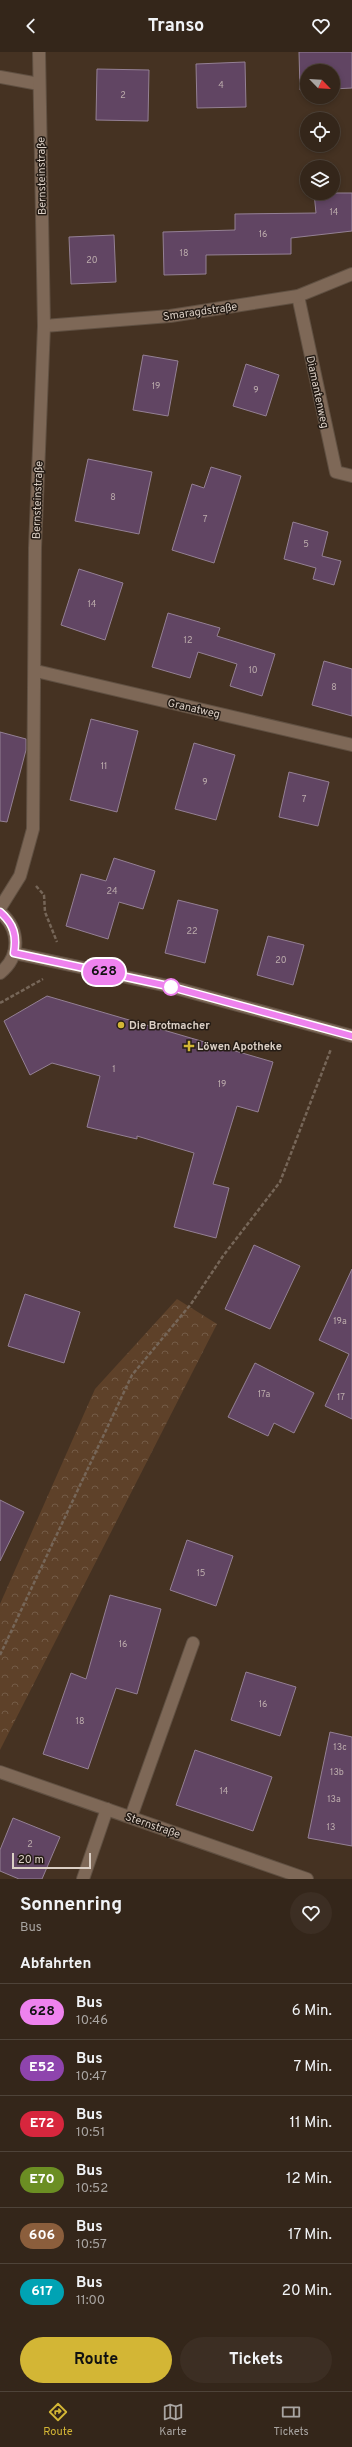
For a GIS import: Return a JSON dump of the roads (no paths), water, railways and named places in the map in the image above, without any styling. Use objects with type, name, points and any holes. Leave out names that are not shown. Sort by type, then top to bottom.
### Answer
[{"type":"street","name":"Bernsteinstraße","points":[[0,908],[20,876],[33,829],[36,671],[35,548],[44,326],[38,52]]},
{"type":"street","points":[[0,77],[39,84]]},
{"type":"street","name":"Smaragdstraße","points":[[44,326],[170,316],[298,296],[352,274]]},
{"type":"street","name":"Diamantenweg","points":[[298,296],[336,472],[352,476]]},
{"type":"street","name":"Granatweg","points":[[36,671],[352,746]]},
{"type":"street","points":[[0,912],[8,919],[14,930],[16,941],[10,964],[0,973]]},
{"type":"street","points":[[14,953],[168,986],[352,1036]]},
{"type":"street","points":[[131,1817],[193,1643]]},
{"type":"street","name":"Sternstraße","points":[[0,1772],[307,1879]]},
{"type":"street","points":[[82,1879],[107,1809]]},
{"type":"place","name":"Die Brotmacher","points":[[121,1025]]},
{"type":"place","name":"Löwen Apotheke","points":[[189,1046]]}]
